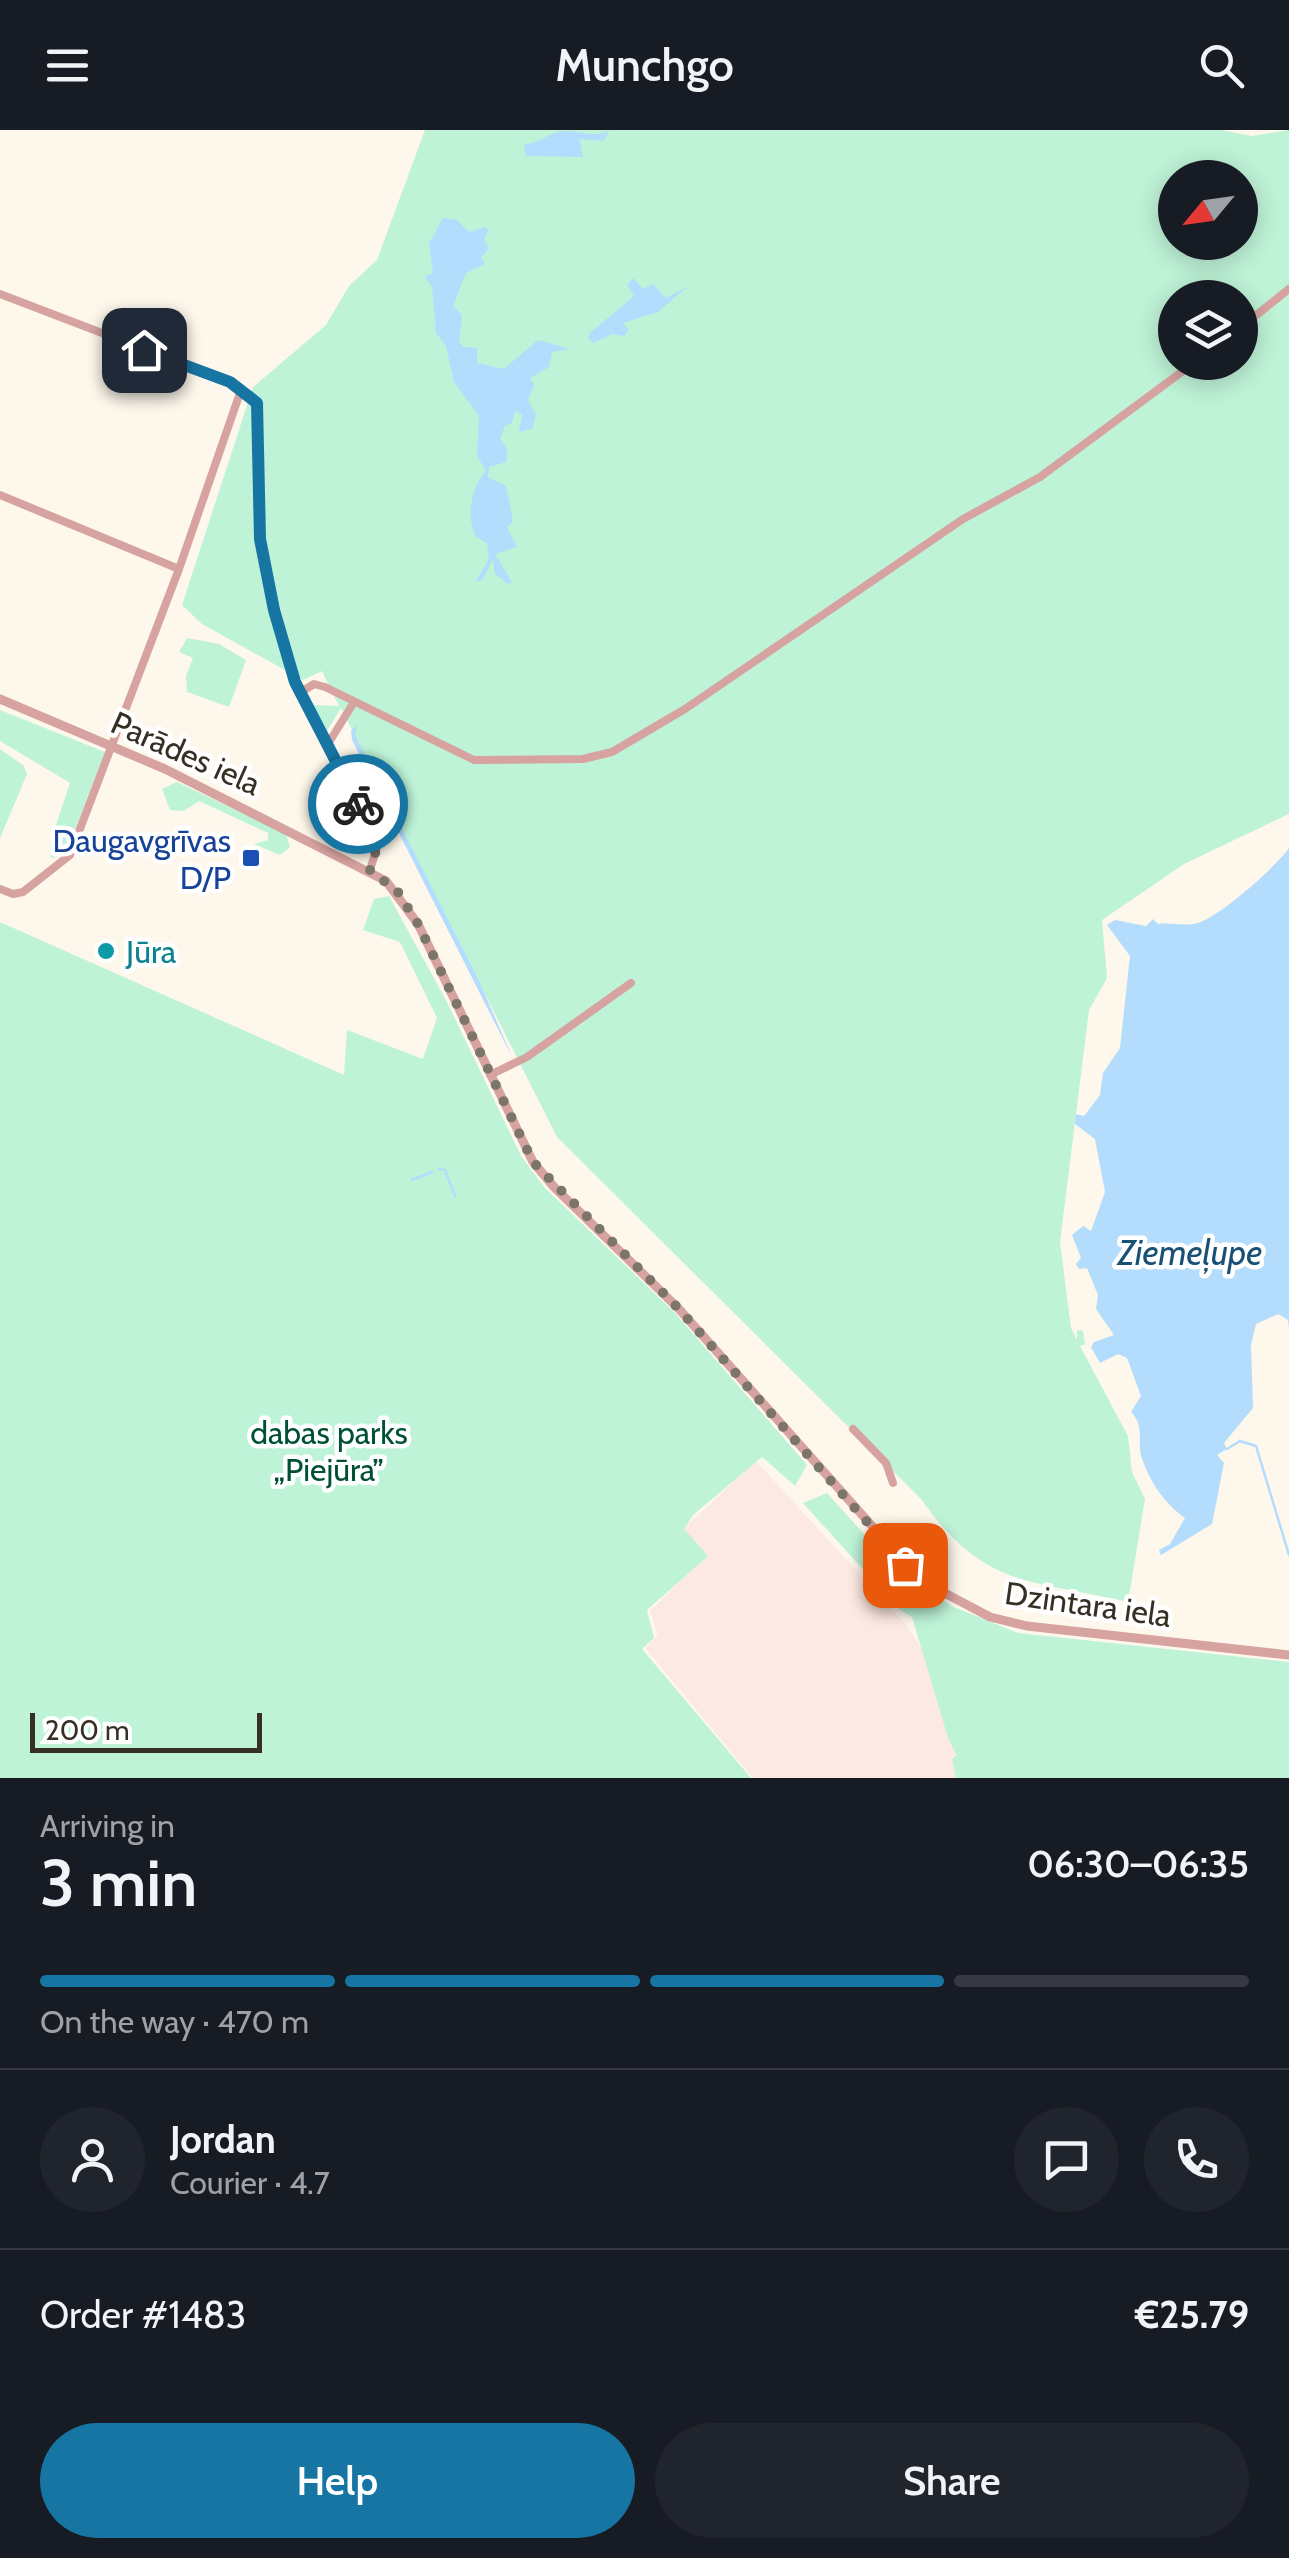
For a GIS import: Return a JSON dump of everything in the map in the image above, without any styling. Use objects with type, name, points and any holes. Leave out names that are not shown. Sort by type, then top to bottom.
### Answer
[{"type":"street","points":[[1258,314],[1289,289]]},
{"type":"street","points":[[0,294],[252,397],[260,411],[256,492],[260,539],[278,624],[301,692],[378,844],[370,870]]},
{"type":"street","points":[[301,692],[314,684],[474,760],[583,759],[612,752],[685,709],[963,518],[1040,478],[1171,380]]},
{"type":"street","points":[[0,889],[13,894],[70,854],[179,569],[241,390]]},
{"type":"street","points":[[0,495],[179,569]]},
{"type":"street","name":"Parādes iela","points":[[0,699],[112,746],[370,870],[398,892]]},
{"type":"street","points":[[328,744],[354,702]]},
{"type":"street","name":"Dzintara iela","points":[[398,892],[427,942],[533,1162],[554,1188],[679,1309],[920,1580],[990,1617],[1026,1626],[1289,1655]]},
{"type":"street","points":[[490,1076],[526,1057],[631,983]]},
{"type":"street","points":[[853,1429],[886,1463],[893,1483]]},
{"type":"shaded area","points":[[756,1461],[906,1625],[922,1649],[963,1762],[961,1778],[753,1778],[645,1648],[658,1636],[650,1611],[705,1556],[683,1529]]},
{"type":"green space","points":[[425,130],[1221,130],[1252,136],[1289,130],[1289,814],[1184,864],[1102,920],[1107,978],[1089,1010],[1060,1242],[1071,1328],[1077,1340],[1077,1330],[1083,1331],[1085,1344],[1080,1346],[1128,1436],[1132,1472],[1145,1499],[1128,1602],[1037,1584],[989,1566],[967,1550],[922,1500],[557,1137],[341,708],[325,734],[310,705],[339,706],[322,671],[303,680],[202,624],[182,605],[253,387],[326,325],[349,286],[377,260]]},
{"type":"green space","points":[[187,638],[219,644],[246,660],[229,707],[187,692],[186,676],[193,658],[179,652]]},
{"type":"green space","points":[[0,710],[105,752],[65,855],[51,858],[50,843],[70,783],[0,741]]},
{"type":"green space","points":[[0,749],[23,765],[27,774],[0,838]]},
{"type":"green space","points":[[177,782],[286,834],[290,847],[280,855],[254,844],[268,840],[268,833],[199,801],[184,811],[170,810],[162,789]]},
{"type":"green space","name":"dabas parks „Piejūra”","points":[[389,896],[447,1002],[521,1156],[544,1187],[676,1314],[807,1465],[795,1486],[762,1457],[693,1515],[684,1529],[708,1556],[647,1610],[654,1638],[642,1649],[751,1778],[0,1778],[0,922],[344,1075],[347,1030],[423,1059],[437,1018],[400,942],[363,930],[374,899]]},
{"type":"green space","points":[[827,1493],[901,1575],[954,1607],[1018,1633],[1289,1662],[1289,1778],[956,1778],[952,1759],[957,1755],[949,1741],[912,1617],[900,1610],[803,1503]]},
{"type":"water","points":[[610,130],[603,141],[580,139],[583,157],[526,156],[524,144],[557,132],[599,134]]},
{"type":"water","points":[[443,218],[457,220],[469,232],[486,227],[488,231],[484,240],[489,248],[481,258],[485,264],[466,273],[453,306],[462,315],[459,342],[464,347],[477,348],[477,363],[504,369],[538,340],[570,349],[552,352],[549,367],[530,378],[534,385],[528,400],[536,415],[532,429],[519,432],[522,415],[515,411],[512,423],[505,426],[500,439],[507,449],[506,462],[489,467],[488,477],[506,486],[513,521],[507,527],[517,547],[495,554],[512,582],[508,584],[495,574],[493,559],[482,581],[476,581],[489,559],[487,543],[476,537],[471,520],[474,493],[486,471],[477,456],[479,416],[454,382],[446,346],[436,333],[432,287],[425,277],[433,273],[429,244]]},
{"type":"water","points":[[633,278],[643,289],[653,284],[666,298],[687,287],[658,312],[623,323],[629,330],[624,336],[612,334],[594,343],[588,339],[590,333],[634,296],[627,285]]},
{"type":"water","points":[[357,725],[355,735],[480,983],[513,1059],[352,740],[351,731]]},
{"type":"water","name":"Ziemeļupe","points":[[1289,848],[1289,1329],[1288,1320],[1278,1314],[1256,1324],[1251,1345],[1253,1408],[1224,1443],[1227,1449],[1217,1455],[1224,1463],[1212,1524],[1161,1555],[1159,1550],[1170,1544],[1185,1518],[1158,1491],[1144,1464],[1139,1428],[1131,1412],[1141,1396],[1127,1358],[1118,1354],[1100,1363],[1091,1347],[1094,1342],[1114,1335],[1096,1309],[1098,1295],[1087,1268],[1079,1269],[1076,1264],[1081,1258],[1072,1235],[1083,1226],[1091,1231],[1105,1192],[1095,1139],[1075,1124],[1076,1114],[1084,1116],[1100,1095],[1103,1073],[1120,1048],[1130,956],[1107,925],[1115,920],[1146,926],[1153,919],[1158,924],[1188,925],[1208,919],[1246,890]]},
{"type":"waterway","points":[[439,1169],[445,1170],[455,1196]]},
{"type":"waterway","points":[[412,1180],[432,1172]]},
{"type":"waterway","points":[[1227,1449],[1240,1441],[1256,1446],[1289,1555]]},
{"type":"way so far","points":[[358,804],[378,844],[370,870],[398,892],[418,924],[533,1162],[554,1188],[679,1309],[905,1565]]},
{"type":"place","name":"Daugavgrīvas D/P","points":[[251,858]]},
{"type":"place","name":"Jūra","points":[[106,951]]},
{"type":"route","points":[[144,350],[230,382],[257,403],[260,411],[256,492],[260,539],[274,610],[295,682],[358,804]]}]
